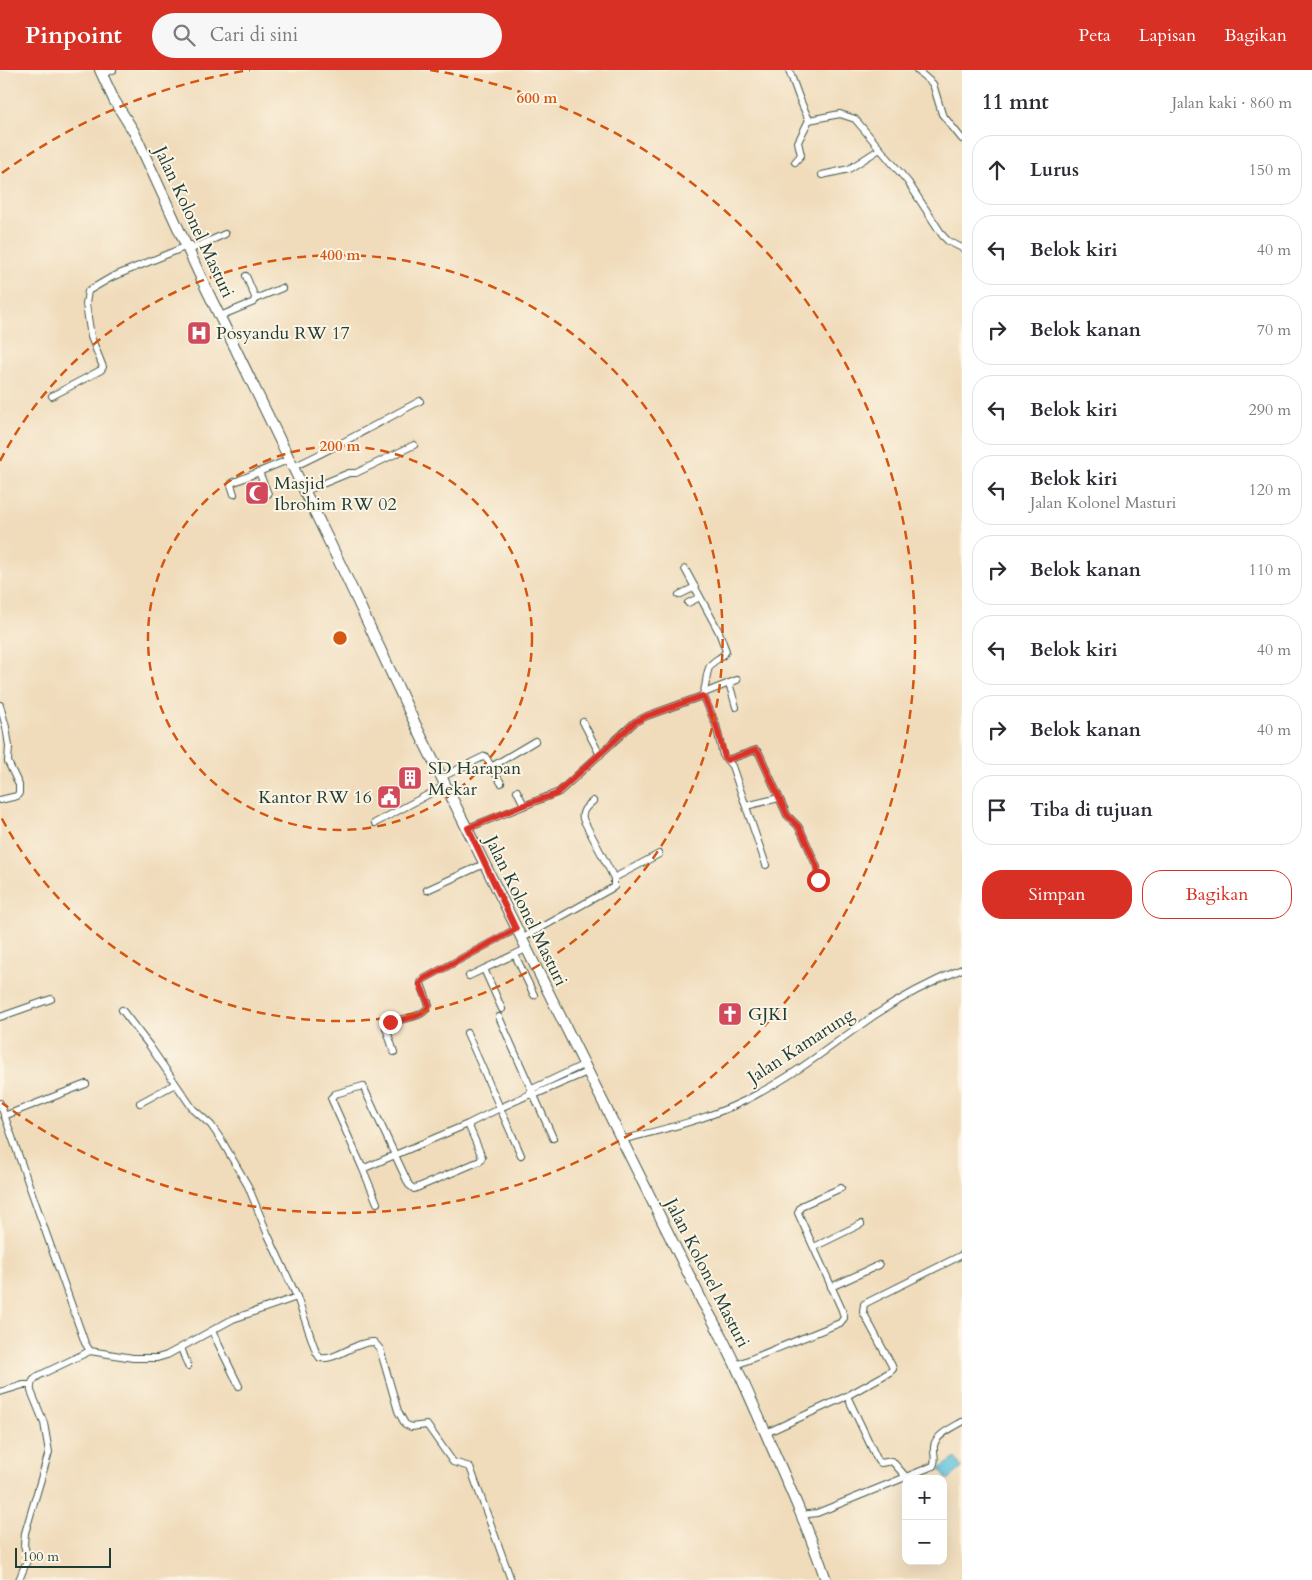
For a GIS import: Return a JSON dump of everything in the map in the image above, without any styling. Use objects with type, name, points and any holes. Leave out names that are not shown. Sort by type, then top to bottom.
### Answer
[{"type":"main road","name":"Jalan Kolonel Masturi","points":[[101,72],[114,100],[134,132],[220,316],[518,934],[736,1365],[802,1515],[826,1580]]},
{"type":"street","points":[[101,72],[113,70]]},
{"type":"street","points":[[789,70],[809,120]]},
{"type":"street","points":[[917,70],[933,84],[942,114],[962,139]]},
{"type":"street","points":[[795,162],[801,155],[798,142],[809,120],[833,114],[851,117],[908,182],[943,236],[948,241],[962,248]]},
{"type":"street","points":[[822,175],[849,169],[880,149]]},
{"type":"street","points":[[52,396],[101,370],[103,367],[91,337],[86,304],[88,291],[101,282],[187,246],[191,245],[194,248],[225,234]]},
{"type":"street","points":[[246,276],[255,299]]},
{"type":"street","points":[[220,316],[282,288]]},
{"type":"street","points":[[234,494],[232,483],[259,472],[326,452],[350,437],[420,401]]},
{"type":"street","points":[[305,492],[349,473],[356,473],[414,445]]},
{"type":"street","points":[[259,472],[268,494]]},
{"type":"street","points":[[685,569],[719,632],[726,651],[724,655],[714,661],[709,667],[703,694],[716,725],[722,752],[732,766],[766,865]]},
{"type":"street","points":[[679,595],[695,587]]},
{"type":"street","points":[[688,603],[700,597]]},
{"type":"street","points":[[468,828],[559,792],[639,720],[737,680]]},
{"type":"street","points":[[729,683],[736,707]]},
{"type":"street","points":[[0,706],[9,746],[8,762],[19,785],[19,793],[17,796],[0,800]]},
{"type":"street","points":[[583,722],[600,755]]},
{"type":"street","points":[[491,767],[535,741]]},
{"type":"street","points":[[727,760],[758,751],[787,815],[802,833],[817,867],[818,880]]},
{"type":"street","points":[[375,823],[485,756],[500,783]]},
{"type":"street","points":[[517,791],[524,805]]},
{"type":"street","points":[[746,806],[779,798]]},
{"type":"street","points":[[394,1052],[386,1028],[387,1024],[421,1014],[427,1010],[429,1005],[420,984],[422,980],[614,887],[614,878],[583,819],[582,814],[584,810],[593,801]]},
{"type":"street","points":[[614,878],[659,854]]},
{"type":"street","points":[[427,890],[484,864]]},
{"type":"street","points":[[469,976],[528,953]]},
{"type":"street","points":[[516,958],[534,995]]},
{"type":"street","name":"Jalan Kamarung","points":[[621,1140],[712,1115],[760,1093],[804,1066],[902,998],[926,984],[962,968]]},
{"type":"street","points":[[484,969],[502,1009]]},
{"type":"street","points":[[0,1017],[51,999]]},
{"type":"street","points":[[122,1010],[149,1045],[193,1109],[210,1124],[248,1186],[297,1297],[316,1352],[320,1358],[330,1358],[359,1345],[374,1342],[380,1349],[404,1424],[411,1427],[427,1425],[453,1462],[470,1467],[511,1580]]},
{"type":"street","points":[[499,1017],[531,1093],[553,1138]]},
{"type":"street","points":[[467,1033],[521,1155]]},
{"type":"street","points":[[362,1167],[367,1168],[396,1156],[585,1068]]},
{"type":"street","points":[[4,1116],[86,1084]]},
{"type":"street","points":[[140,1103],[175,1084]]},
{"type":"street","points":[[377,1203],[332,1100],[335,1094],[359,1087],[364,1088],[411,1188],[417,1189],[482,1160],[468,1124]]},
{"type":"street","points":[[0,1103],[85,1343],[90,1351]]},
{"type":"street","points":[[736,1365],[840,1322],[845,1316],[798,1211],[803,1205],[841,1188]]},
{"type":"street","points":[[814,1247],[861,1224]]},
{"type":"street","points":[[766,1433],[886,1376],[892,1369],[863,1312],[864,1304],[962,1255]]},
{"type":"street","points":[[831,1286],[879,1265]]},
{"type":"street","points":[[0,1392],[30,1385],[40,1375],[90,1351],[133,1358],[167,1355],[242,1315],[297,1297]]},
{"type":"street","points":[[212,1331],[239,1386]]},
{"type":"street","points":[[181,1348],[188,1366]]},
{"type":"street","points":[[18,1580],[28,1558],[24,1545],[25,1533],[49,1452],[44,1423],[30,1385]]},
{"type":"street","points":[[847,1396],[878,1461],[881,1463],[892,1461],[904,1475]]},
{"type":"street","points":[[913,1475],[933,1466],[935,1461],[935,1441],[962,1422]]},
{"type":"street","points":[[802,1515],[817,1513],[902,1480]]},
{"type":"water","points":[[955,1458],[962,1468],[948,1480],[947,1475],[944,1475],[940,1469]]},
{"type":"place","name":"Posyandu RW 17","points":[[199,333]]},
{"type":"place","name":"Masjid Ibrohim RW 02","points":[[257,493]]},
{"type":"place","name":"SD Harapan Mekar","points":[[410,778]]},
{"type":"place","name":"Kantor RW 16","points":[[389,797]]},
{"type":"place","name":"GJKI","points":[[730,1014]]},
{"type":"route","points":[[390,1022],[421,1014],[427,1010],[429,1005],[420,984],[424,979],[516,929],[468,828],[544,797],[556,794],[635,722],[702,696],[716,725],[722,752],[727,760],[756,750],[758,751],[787,815],[802,833],[817,867],[818,880]]}]
